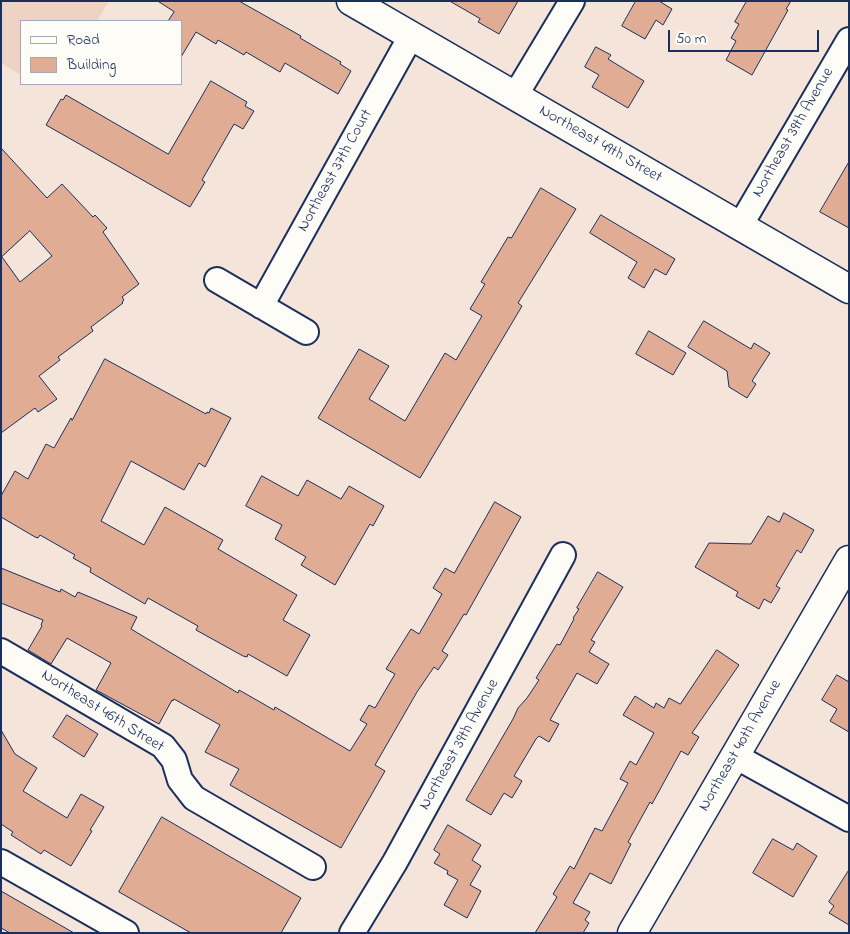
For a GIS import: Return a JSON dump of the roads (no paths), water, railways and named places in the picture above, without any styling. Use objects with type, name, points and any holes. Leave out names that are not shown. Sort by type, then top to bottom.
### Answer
[{"type":"street","name":"Northeast 49th Street","points":[[351,1],[849,289]]},
{"type":"street","points":[[515,96],[572,1]]},
{"type":"street","name":"Northeast 37th Court","points":[[261,306],[411,36]]},
{"type":"street","name":"Northeast 39th Avenue","points":[[740,226],[849,40]]},
{"type":"street","points":[[217,280],[306,332]]},
{"type":"street","name":"Northeast 39th Avenue","points":[[352,933],[395,862],[562,556]]},
{"type":"street","name":"Northeast 40th Avenue","points":[[632,933],[849,560]]},
{"type":"street","name":"Northeast 46th Street","points":[[1,651],[163,746],[174,760],[180,780],[194,798],[313,867]]},
{"type":"street","points":[[735,756],[849,819]]},
{"type":"street","points":[[1,862],[126,933]]}]
